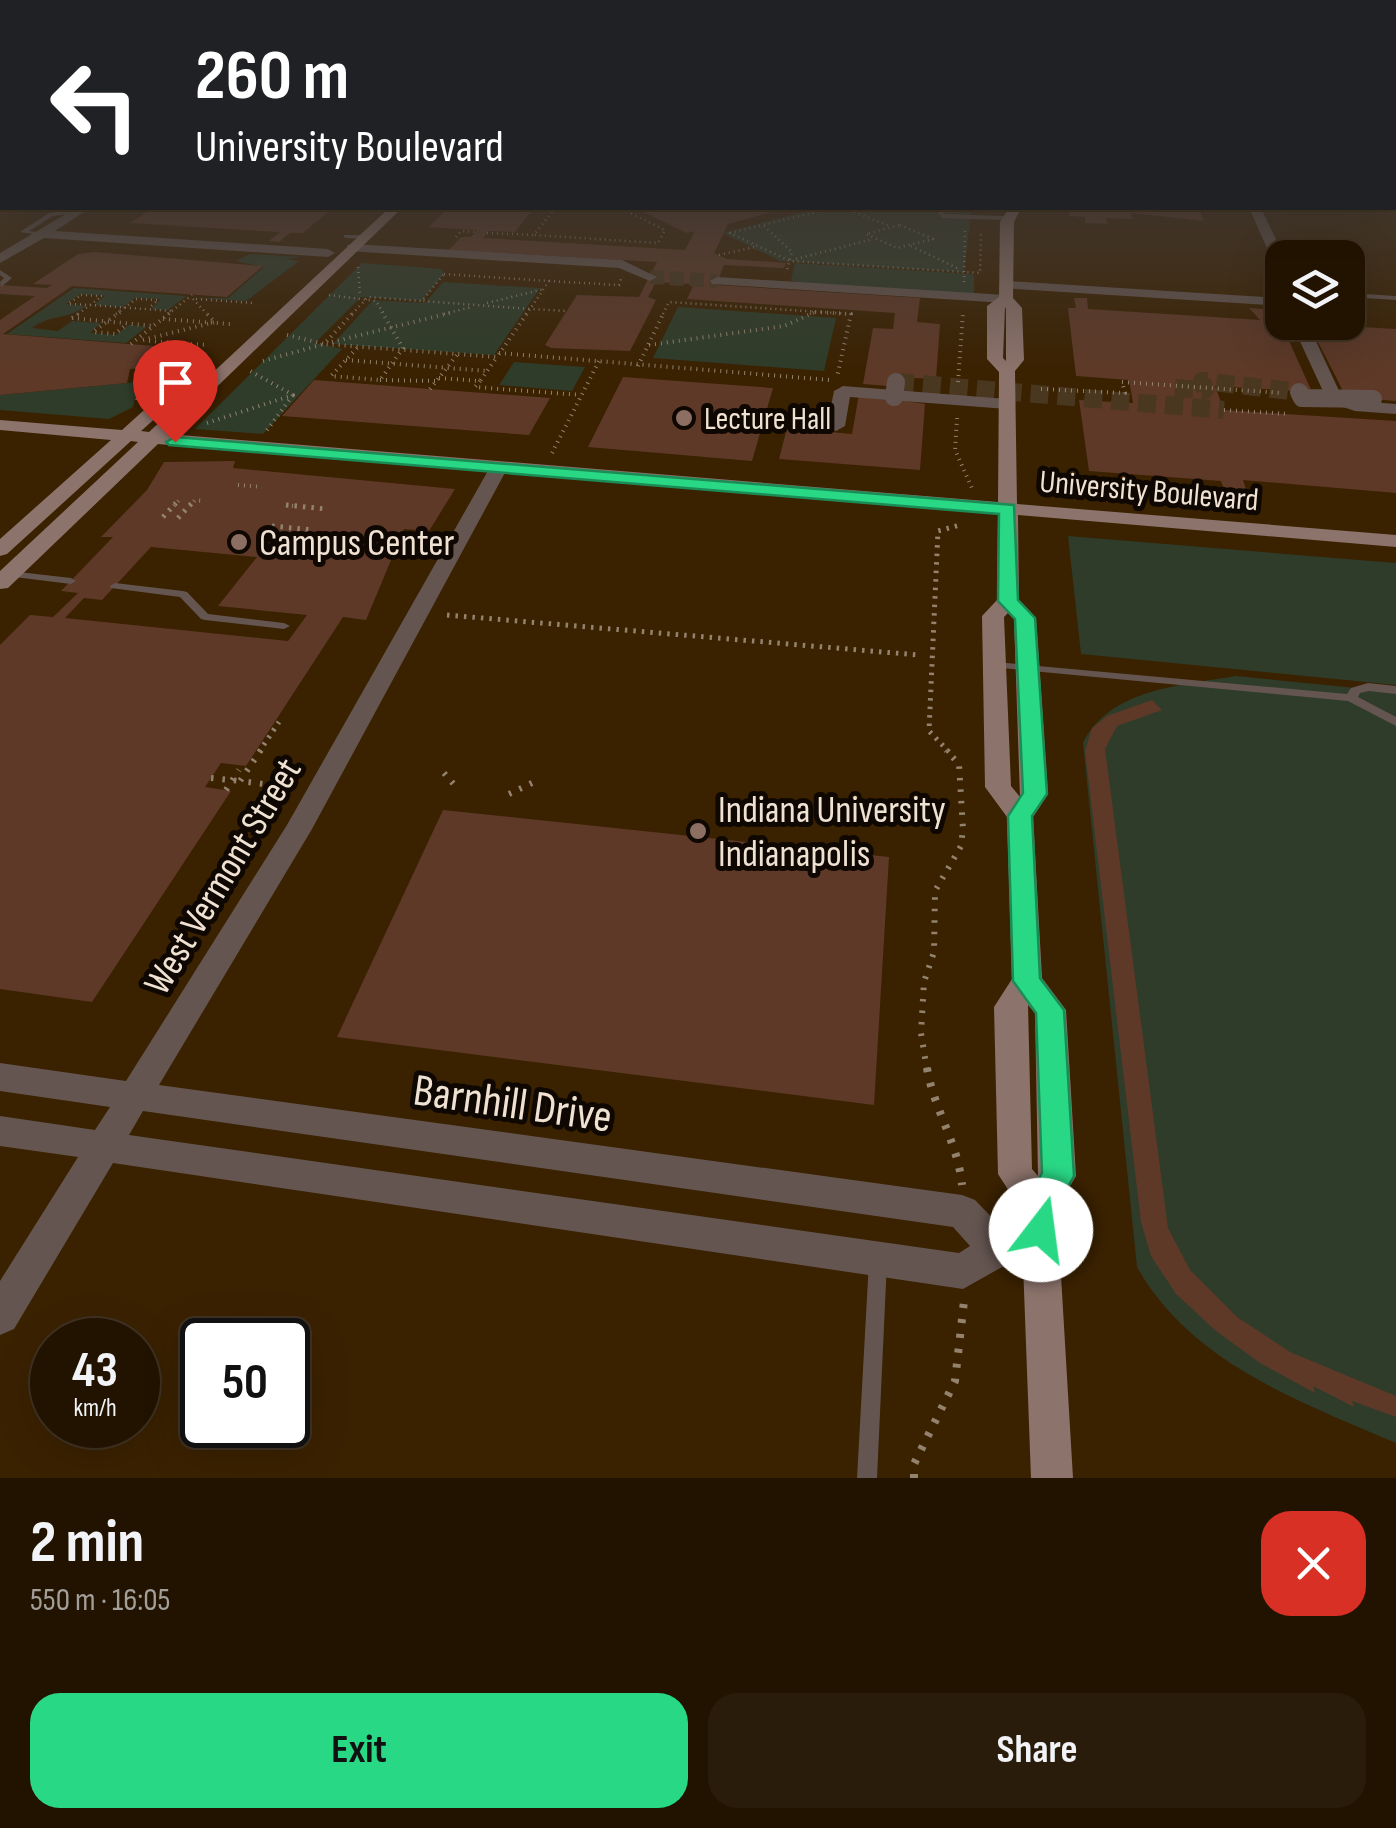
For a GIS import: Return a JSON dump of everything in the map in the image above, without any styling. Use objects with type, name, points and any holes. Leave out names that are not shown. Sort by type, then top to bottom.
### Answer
[{"type":"main road","points":[[0,550],[328,253],[354,240],[359,233]]},
{"type":"main road","points":[[5,578],[363,233]]},
{"type":"main road","points":[[1003,233],[1007,292],[1014,308],[1016,360],[1007,372],[1008,601],[993,616],[998,788],[1020,816],[1027,981],[1010,1007],[1014,1174],[1040,1206],[1052,1478]]},
{"type":"main road","name":"University Boulevard","points":[[0,424],[498,469],[1396,540]]},
{"type":"main road","points":[[1008,601],[1025,618],[1035,794],[1020,816]]},
{"type":"street","points":[[0,259],[40,234],[328,253]]},
{"type":"street","points":[[354,240],[628,266],[650,276]]},
{"type":"street","points":[[718,281],[964,297],[1007,292],[1265,301]]},
{"type":"street","points":[[1307,340],[1334,398],[1343,403],[1396,408]]},
{"type":"street","points":[[836,426],[843,391],[1007,404]]},
{"type":"street","points":[[1300,393],[1302,398],[1373,399]]},
{"type":"street","name":"West Vermont Street","points":[[0,1316],[136,1097],[410,631],[498,469]]},
{"type":"street","name":"Barnhill Drive","points":[[0,1076],[962,1212]]},
{"type":"street","points":[[0,1132],[963,1271],[998,1249],[1042,1254]]},
{"type":"street","points":[[962,1212],[998,1249]]},
{"type":"lane","points":[[0,272],[8,278],[1,285]]},
{"type":"lane","points":[[1365,296],[1396,298]]},
{"type":"lane","points":[[5,578],[70,581]]},
{"type":"lane","points":[[115,586],[182,594],[205,617],[284,626]]},
{"type":"lane","points":[[995,665],[1351,698],[1396,722]]},
{"type":"lane","points":[[1351,698],[1354,691],[1368,687],[1396,690]]},
{"type":"lane","points":[[866,1478],[878,1258]]},
{"type":"path","points":[[487,233],[658,243],[663,233]]},
{"type":"path","points":[[734,233],[730,234],[790,261],[964,272],[980,272],[981,233]]},
{"type":"path","points":[[772,233],[789,246],[793,255],[790,261]]},
{"type":"path","points":[[870,233],[866,234],[897,248],[933,238],[920,233]]},
{"type":"path","points":[[963,233],[964,297],[955,450],[974,492]]},
{"type":"path","points":[[790,261],[876,238]]},
{"type":"path","points":[[908,245],[964,272]]},
{"type":"path","points":[[719,255],[758,246]]},
{"type":"path","points":[[357,265],[360,297]]},
{"type":"path","points":[[422,301],[444,274],[618,285],[628,266]]},
{"type":"path","points":[[549,280],[476,387],[581,395]]},
{"type":"path","points":[[256,363],[544,289]]},
{"type":"path","points":[[326,294],[566,311]]},
{"type":"path","points":[[70,320],[90,305],[102,296],[81,295],[68,304],[79,304],[90,305],[124,308],[146,310],[172,311]]},
{"type":"path","points":[[139,340],[191,297],[253,303]]},
{"type":"path","points":[[191,297],[215,322]]},
{"type":"path","points":[[368,297],[376,301],[403,351]]},
{"type":"path","points":[[324,344],[368,297]]},
{"type":"path","points":[[128,324],[115,334],[92,332],[136,299],[158,300],[146,310]]},
{"type":"path","points":[[638,366],[669,302],[850,314],[834,390]]},
{"type":"path","points":[[649,345],[784,326],[815,312]]},
{"type":"path","points":[[59,319],[154,326]]},
{"type":"path","points":[[162,319],[230,324]]},
{"type":"path","points":[[131,344],[215,322]]},
{"type":"path","points":[[284,334],[357,348],[598,361],[836,380]]},
{"type":"path","points":[[139,340],[206,345]]},
{"type":"path","points":[[181,344],[156,365],[188,361]]},
{"type":"path","points":[[357,348],[331,376],[480,381]]},
{"type":"path","points":[[380,380],[403,351]]},
{"type":"path","points":[[430,389],[456,354]]},
{"type":"path","points":[[346,360],[487,371]]},
{"type":"path","points":[[550,456],[598,361]]},
{"type":"path","points":[[137,368],[134,378],[162,375],[172,366]]},
{"type":"path","points":[[203,424],[293,394],[248,370]]},
{"type":"path","points":[[136,408],[142,377]]},
{"type":"path","points":[[1041,389],[1112,394],[1124,392],[1122,381],[1300,393]]},
{"type":"path","points":[[238,486],[262,487]]},
{"type":"path","points":[[163,517],[180,499]]},
{"type":"path","points":[[178,518],[194,500],[204,500]]},
{"type":"path","points":[[286,505],[326,509]]},
{"type":"path","points":[[962,1212],[958,1154],[932,1100],[922,1033],[924,982],[934,952],[935,891],[961,846],[963,829],[959,764],[930,731],[938,531],[972,521]]},
{"type":"path","points":[[272,526],[314,530]]},
{"type":"path","points":[[447,614],[918,655]]},
{"type":"path","points":[[226,790],[280,722]]},
{"type":"path","points":[[236,781],[239,770]]},
{"type":"path","points":[[444,773],[458,790]]},
{"type":"path","points":[[211,778],[288,787]]},
{"type":"path","points":[[509,794],[534,782]]},
{"type":"path","points":[[914,1478],[914,1464],[955,1381],[964,1308],[963,1271]]},
{"type":"shaded area","name":"Indiana University Indianapolis","points":[[0,233],[1396,233],[1396,1478],[0,1478]]},
{"type":"green space","points":[[723,233],[969,233],[964,272],[780,261]]},
{"type":"green space","points":[[250,254],[304,257],[286,259],[299,261],[246,301],[194,298],[228,298],[264,267],[236,261]]},
{"type":"green space","points":[[362,263],[442,269],[444,274],[422,301],[361,297],[315,343],[342,349],[263,434],[195,429]]},
{"type":"green space","points":[[795,263],[969,274],[974,275],[974,294],[796,283],[791,280]]},
{"type":"green space","points":[[443,282],[540,288],[494,355],[333,344],[373,300],[425,303]]},
{"type":"green space","points":[[74,288],[186,296],[168,310],[151,309],[161,299],[135,298],[123,307],[94,305],[105,296],[80,294],[66,304],[86,306],[32,328],[58,331],[72,321],[101,323],[90,333],[116,335],[129,325],[146,327],[126,343],[7,334]]},
{"type":"green space","points":[[678,307],[836,318],[824,371],[653,358]]},
{"type":"green space","points":[[514,362],[585,367],[572,391],[499,385]]},
{"type":"green space","points":[[138,382],[133,407],[109,419],[0,410],[0,395]]},
{"type":"green space","points":[[1068,536],[1396,563],[1396,685],[1081,654]]},
{"type":"green space","points":[[1236,676],[1396,692],[1396,1443],[1322,1412],[1217,1354],[1159,1300],[1137,1267],[1083,743],[1095,725],[1129,700],[1171,687]]},
{"type":"building","points":[[279,233],[303,233],[290,233],[279,242],[269,241]]},
{"type":"building","points":[[474,233],[487,233],[483,238],[685,250],[694,233],[724,233],[714,253],[727,259],[786,263],[784,268],[724,265],[716,285],[920,298],[917,322],[940,324],[936,379],[913,378],[913,388],[863,384],[873,328],[893,329],[895,313],[687,299],[694,284],[656,282],[648,297],[656,300],[630,351],[551,348],[545,345],[577,295],[639,297],[657,262],[449,250],[461,237]]},
{"type":"building","points":[[95,252],[263,266],[227,297],[72,286],[3,334],[167,347],[141,368],[130,369],[127,383],[0,395],[0,320],[35,296],[0,294],[0,285],[47,288],[52,285],[33,284],[78,254]]},
{"type":"building","points":[[1074,298],[1087,298],[1088,309],[1260,320],[1249,308],[1263,309],[1265,340],[1289,340],[1312,392],[1215,386],[1224,410],[1396,421],[1396,493],[1243,480],[1252,508],[1217,505],[1211,488],[1224,489],[1221,481],[1089,471],[1079,400],[1133,403],[1129,380],[1076,376],[1068,308],[1076,308]]},
{"type":"building","points":[[1365,327],[1396,329],[1396,401],[1346,397],[1317,340],[1365,340]]},
{"type":"building","name":"Lecture Hall","points":[[623,377],[773,388],[752,461],[588,447]]},
{"type":"building","points":[[314,380],[550,398],[529,435],[282,416]]},
{"type":"building","points":[[859,394],[925,404],[920,470],[779,459],[787,428],[852,434]]},
{"type":"building","points":[[235,461],[233,468],[455,489],[429,531],[404,529],[366,620],[343,617],[246,766],[221,763],[205,787],[231,791],[92,1002],[0,989],[0,645],[30,615],[53,617],[78,593],[61,591],[113,537],[101,537],[147,490],[164,462]],"holes":[[[151,547],[257,557],[218,606],[307,615],[288,641],[65,618],[84,598],[102,600]]]},
{"type":"building","points":[[1152,700],[1162,710],[1117,726],[1105,749],[1168,1228],[1190,1270],[1237,1317],[1290,1352],[1396,1396],[1396,1417],[1352,1401],[1354,1407],[1313,1386],[1315,1393],[1260,1363],[1216,1331],[1176,1294],[1151,1256],[1141,1222],[1085,751],[1092,728],[1107,716]]},
{"type":"building","points":[[443,810],[889,857],[874,1105],[337,1037]]},
{"type":"tunnel","points":[[650,277],[717,281]]},
{"type":"tunnel","points":[[1175,388],[1205,390],[1202,381],[1299,392]]},
{"type":"tunnel","points":[[896,382],[1224,410]]},
{"type":"place","name":"Lecture Hall","points":[[684,418]]},
{"type":"place","name":"Campus Center","points":[[239,542]]},
{"type":"place","name":"Indiana University Indianapolis","points":[[698,831]]},
{"type":"route","points":[[175,442],[1008,509],[1008,601],[1025,618],[1035,794],[1020,816],[1027,981],[1050,1010],[1058,1176],[1040,1206],[1041,1230]]}]
